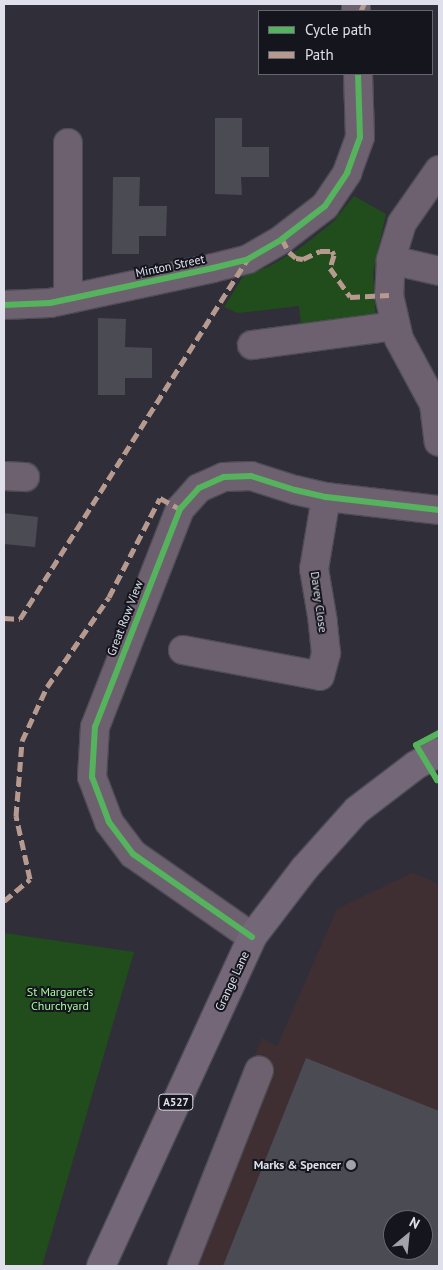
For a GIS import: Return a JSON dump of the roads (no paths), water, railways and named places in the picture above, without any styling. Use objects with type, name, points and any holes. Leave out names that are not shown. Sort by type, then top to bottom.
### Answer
[{"type":"highway","name":"Grange Lane","points":[[100,1266],[252,937],[304,869],[357,810],[416,765],[439,752]]},
{"type":"street","name":"Minton Street","points":[[4,305],[50,303],[248,259],[282,239],[325,206],[347,173],[360,137],[358,75]]},
{"type":"street","points":[[68,143],[68,299]]},
{"type":"street","points":[[439,170],[402,222],[391,260],[389,295],[398,339],[434,404],[439,442]]},
{"type":"street","points":[[391,260],[439,271]]},
{"type":"street","points":[[252,345],[396,326]]},
{"type":"street","name":"Great Row View","points":[[252,937],[133,854],[109,822],[92,777],[95,727],[180,509],[199,488],[224,476],[251,476],[295,490],[326,497],[439,510]]},
{"type":"street","name":"Davey Close","points":[[183,650],[320,676],[326,653],[314,569],[326,497]]},
{"type":"street","points":[[182,1266],[258,1071]]},
{"type":"place","name":"Marks & Spencer","points":[[351,1165]]},
{"type":"park label","name":"St Margaret’s Churchyard","points":[[60,999]]}]
